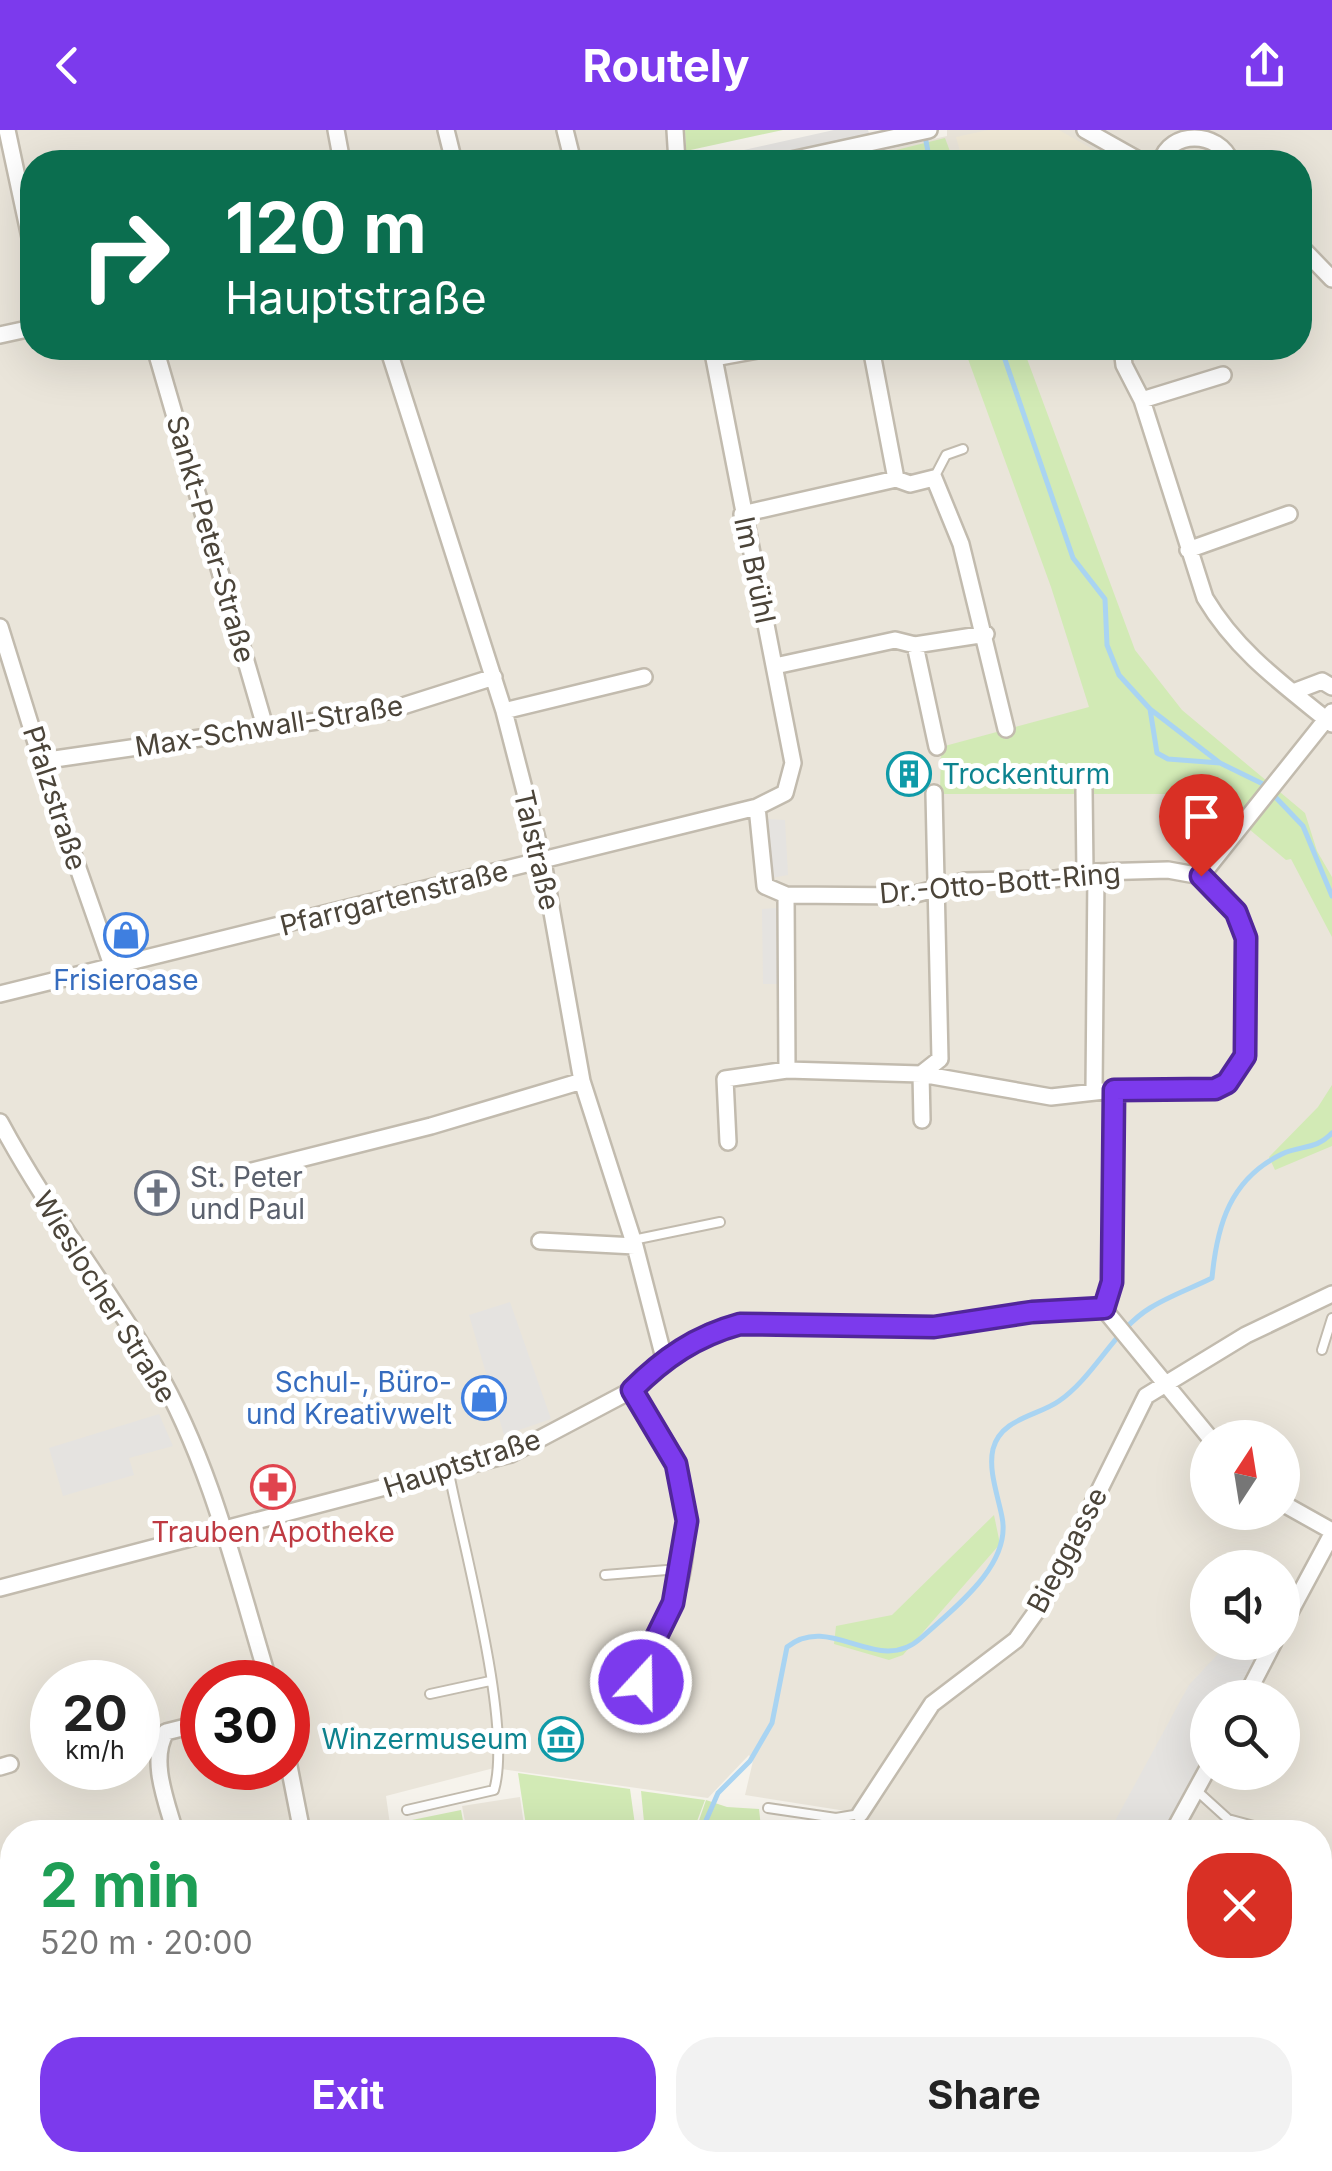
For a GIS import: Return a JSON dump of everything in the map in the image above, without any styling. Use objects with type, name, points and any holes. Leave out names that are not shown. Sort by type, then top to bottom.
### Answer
[{"type":"street","points":[[837,150],[929,130]]},
{"type":"street","points":[[1085,130],[1122,150]]},
{"type":"street","points":[[1167,150],[1179,136],[1200,132],[1225,150]]},
{"type":"street","points":[[6,138],[20,197]]},
{"type":"street","points":[[1312,258],[1332,279]]},
{"type":"street","name":"Sankt-Peter-Straße","points":[[158,360],[266,730]]},
{"type":"street","name":"Talstraße","points":[[392,360],[504,711],[542,862],[582,1081],[634,1243],[664,1358]]},
{"type":"street","name":"Im Brühl","points":[[714,360],[793,762],[785,792]]},
{"type":"street","points":[[873,360],[896,479]]},
{"type":"street","points":[[728,1142],[725,1079],[787,1070],[921,1074],[1050,1097],[1114,1090],[1215,1089],[1227,1083],[1245,1056],[1246,938],[1236,912],[1201,876],[1331,719],[1257,666],[1221,626],[1205,598],[1142,400],[1123,360]]},
{"type":"street","points":[[1142,400],[1223,375]]},
{"type":"street","points":[[742,514],[896,479],[910,484],[934,478],[949,505],[986,634],[1006,728]]},
{"type":"street","points":[[1188,550],[1289,514]]},
{"type":"street","name":"Pfalzstraße","points":[[0,627],[41,762],[113,968]]},
{"type":"street","points":[[775,666],[895,640],[915,645],[986,634]]},
{"type":"street","points":[[915,645],[936,747]]},
{"type":"street","points":[[504,711],[644,677]]},
{"type":"street","name":"Max-Schwall-Straße","points":[[41,762],[387,710],[494,678]]},
{"type":"street","points":[[1294,692],[1322,681],[1332,687]]},
{"type":"street","points":[[1084,790],[1090,872],[1094,1091]]},
{"type":"street","name":"Pfarrgartenstraße","points":[[0,994],[757,807],[785,792]]},
{"type":"street","points":[[921,1074],[940,1059],[934,792]]},
{"type":"street","points":[[757,807],[766,886],[786,895],[787,1070]]},
{"type":"street","name":"Dr.-Otto-Bott-Ring","points":[[786,895],[908,896],[965,881],[1054,879],[1090,872],[1168,870],[1201,876]]},
{"type":"street","points":[[921,1074],[922,1120]]},
{"type":"street","points":[[252,1170],[431,1126],[582,1081]]},
{"type":"street","points":[[1114,1090],[1112,1282],[1108,1312],[1194,1420]]},
{"type":"street","name":"Wieslocher Straße","points":[[0,1122],[36,1192],[156,1368],[186,1428],[262,1660]]},
{"type":"street","points":[[540,1241],[634,1243]]},
{"type":"street","points":[[1163,1384],[1246,1335],[1332,1294]]},
{"type":"street","name":"Hauptstraße","points":[[0,1588],[449,1473],[532,1444],[632,1390],[664,1358],[712,1331],[740,1324],[934,1327],[1032,1312],[1108,1312]]},
{"type":"street","name":"Bieggasse","points":[[860,1814],[932,1704],[1016,1640],[1046,1598],[1146,1396],[1163,1384]]},
{"type":"street","points":[[632,1390],[676,1464],[687,1521],[673,1603],[648,1654],[641,1682],[647,1711]]},
{"type":"street","points":[[1300,1515],[1332,1533],[1300,1593]]},
{"type":"street","points":[[172,1820],[160,1772],[161,1741],[166,1732],[180,1728]]},
{"type":"street","points":[[294,1790],[300,1820]]},
{"type":"street","points":[[1180,1820],[1196,1790]]},
{"type":"lane","points":[[934,478],[946,455],[963,449]]},
{"type":"lane","points":[[634,1243],[720,1222]]},
{"type":"lane","points":[[1322,1350],[1332,1318]]},
{"type":"lane","points":[[407,1810],[494,1790],[501,1766],[490,1680],[449,1473]]},
{"type":"lane","points":[[605,1575],[680,1569]]},
{"type":"lane","points":[[430,1694],[490,1680]]},
{"type":"lane","points":[[1196,1790],[1232,1820]]},
{"type":"lane","name":"Bieggasse","points":[[768,1808],[836,1818],[860,1814]]},
{"type":"shaded area","points":[[0,130],[670,130],[671,150],[20,150],[20,360],[1312,360],[1312,150],[886,150],[947,136],[947,130],[1332,130],[1332,1820],[866,1820],[865,1814],[745,1795],[753,1761],[749,1755],[708,1798],[494,1768],[386,1796],[389,1820],[0,1820]]},
{"type":"shaded area","points":[[834,130],[868,130],[870,136],[806,150],[744,150]]},
{"type":"shaded area","points":[[988,130],[1059,130],[1094,150],[960,150],[956,137]]},
{"type":"shaded area","points":[[768,819],[785,820],[788,875],[771,878]]},
{"type":"shaded area","points":[[776,908],[777,984],[763,984],[762,909]]},
{"type":"shaded area","points":[[510,1302],[551,1419],[504,1435],[469,1315]]},
{"type":"shaded area","points":[[159,1414],[173,1446],[129,1458],[134,1475],[63,1496],[49,1448]]},
{"type":"shaded area","points":[[1212,1660],[1254,1660],[1243,1680],[1194,1680]]},
{"type":"shaded area","points":[[1190,1684],[1190,1782],[1170,1820],[1116,1820]]},
{"type":"shaded area","points":[[520,1797],[523,1820],[465,1820],[462,1806]]},
{"type":"green space","points":[[685,130],[783,130],[691,150],[686,150]]},
{"type":"green space","points":[[945,138],[950,150],[896,150]]},
{"type":"green space","points":[[968,360],[1027,360],[1135,650],[1182,710],[1305,813],[1317,851],[1332,877],[1332,937],[1291,859],[1286,860],[1225,809],[1185,794],[940,794],[941,747],[1089,707],[1051,587]]},
{"type":"green space","points":[[1332,1085],[1332,1146],[1275,1170],[1269,1157],[1318,1107]]},
{"type":"green space","points":[[994,1515],[1000,1544],[903,1655],[889,1660],[834,1644],[836,1626],[892,1615]]},
{"type":"green space","points":[[518,1773],[630,1789],[634,1820],[525,1820]]},
{"type":"green space","points":[[641,1791],[705,1800],[698,1820],[644,1820]]},
{"type":"green space","points":[[706,1800],[727,1807],[759,1809],[760,1820],[699,1820]]},
{"type":"green space","points":[[461,1810],[463,1820],[412,1820]]},
{"type":"waterway","points":[[925,136],[928,150]]},
{"type":"waterway","points":[[1005,360],[1073,558],[1105,599],[1107,645],[1119,675],[1150,709],[1220,763],[1263,784],[1303,826],[1332,896]]},
{"type":"waterway","points":[[1150,709],[1157,753],[1168,759],[1220,763]]},
{"type":"waterway","points":[[706,1820],[718,1793],[750,1761],[772,1723],[787,1647],[804,1638],[820,1636],[871,1649],[905,1648],[949,1613],[978,1584],[998,1552],[1003,1535],[993,1474],[997,1439],[1012,1424],[1071,1391],[1137,1317],[1212,1278],[1223,1222],[1238,1190],[1264,1164],[1320,1142],[1332,1133]]},
{"type":"place","name":"Trockenturm","points":[[909,774]]},
{"type":"place","name":"Frisieroase","points":[[126,935]]},
{"type":"place","name":"St. Peter und Paul","points":[[157,1193]]},
{"type":"place","name":"Schul-, Büro- und Kreativwelt","points":[[484,1398]]},
{"type":"place","name":"Trauben Apotheke","points":[[273,1487]]},
{"type":"place","name":"Winzermuseum","points":[[561,1739]]},
{"type":"route","points":[[641,1682],[648,1654],[673,1603],[687,1521],[676,1464],[632,1390],[664,1358],[712,1331],[740,1324],[934,1327],[1032,1312],[1104,1308],[1112,1282],[1114,1090],[1215,1089],[1227,1083],[1245,1056],[1246,938],[1236,912],[1201,876]]}]
